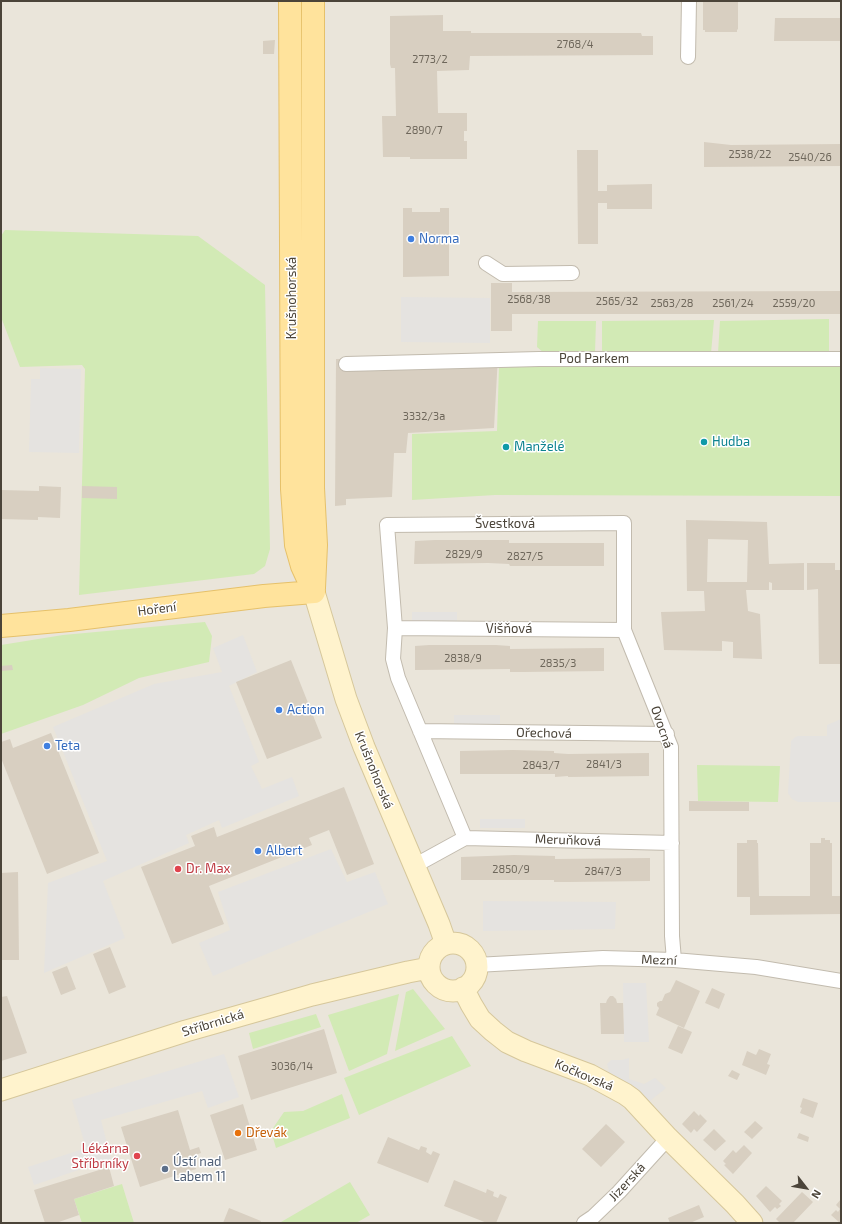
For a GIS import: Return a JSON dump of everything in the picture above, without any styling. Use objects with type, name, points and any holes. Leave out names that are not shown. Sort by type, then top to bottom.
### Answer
[{"type":"main road","name":"Krušnohorská","points":[[290,1],[292,489],[296,545],[302,566],[314,592]]},
{"type":"main road","name":"Krušnohorská","points":[[313,1],[313,480],[316,544],[314,592]]},
{"type":"main road","name":"Hoření","points":[[1,626],[69,620],[264,596],[314,592]]},
{"type":"street","points":[[688,57],[689,1]]},
{"type":"street","points":[[486,263],[504,274],[572,273]]},
{"type":"street","name":"Pod Parkem","points":[[346,364],[547,359],[841,359]]},
{"type":"street","name":"Švestková","points":[[394,628],[387,525],[624,523]]},
{"type":"street","name":"Ovocná","points":[[624,523],[624,630],[671,747],[672,936],[674,960]]},
{"type":"street","name":"Krušnohorská","points":[[314,592],[346,699],[446,944]]},
{"type":"street","points":[[394,628],[393,659],[396,672],[464,838],[414,866]]},
{"type":"street","name":"Višňová","points":[[394,628],[624,630]]},
{"type":"street","name":"Ořechová","points":[[420,732],[667,734]]},
{"type":"street","name":"Meruňková","points":[[464,838],[672,843]]},
{"type":"street","points":[[453,943],[467,948],[472,953],[476,965],[475,974],[472,980],[463,988],[452,990],[441,987],[432,979],[429,968],[432,955],[436,950],[446,944],[453,943]]},
{"type":"street","name":"Mezní","points":[[476,965],[603,958],[674,960],[756,967],[841,981]]},
{"type":"street","name":"Stříbrnická","points":[[1,1090],[186,1032],[312,995],[429,968]]},
{"type":"street","name":"Kočkovská","points":[[463,988],[480,1019],[502,1038],[526,1051],[590,1075],[632,1099],[668,1138],[735,1204],[752,1223]]},
{"type":"street","name":"Jizerská","points":[[584,1223],[593,1217],[618,1192],[668,1138]]},
{"type":"shaded area","points":[[1,1],[841,1],[841,1223],[1,1223]]},
{"type":"shaded area","points":[[401,297],[490,298],[490,343],[401,342]]},
{"type":"shaded area","points":[[40,368],[81,369],[79,453],[29,452],[31,379],[40,379]]},
{"type":"shaded area","points":[[412,612],[457,612],[457,621],[412,621]]},
{"type":"shaded area","points":[[243,635],[257,672],[229,686],[259,762],[251,766],[262,789],[292,777],[299,796],[222,828],[219,820],[186,835],[189,843],[103,881],[125,938],[44,973],[48,883],[107,861],[53,727],[154,684],[222,672],[213,648]]},
{"type":"shaded area","points":[[454,715],[500,715],[500,724],[454,724]]},
{"type":"shaded area","points":[[841,719],[841,802],[798,802],[792,799],[788,793],[791,741],[798,736],[827,736],[827,725]]},
{"type":"shaded area","points":[[480,819],[525,819],[525,828],[480,828]]},
{"type":"shaded area","points":[[331,849],[347,882],[375,872],[388,904],[213,976],[199,943],[230,930],[218,892]]},
{"type":"shaded area","points":[[483,901],[616,902],[615,929],[483,931]]},
{"type":"shaded area","points":[[623,983],[646,983],[649,1042],[624,1042]]},
{"type":"shaded area","points":[[224,1054],[239,1097],[208,1108],[202,1091],[101,1120],[111,1159],[34,1185],[28,1167],[86,1148],[72,1100]]},
{"type":"shaded area","points":[[629,1058],[629,1079],[644,1084],[655,1078],[666,1088],[646,1104],[612,1082],[607,1064],[611,1060],[622,1060]]},
{"type":"green space","points":[[5,230],[198,236],[265,285],[270,549],[265,566],[254,574],[79,595],[85,369],[82,365],[20,367],[1,317],[1,236]]},
{"type":"green space","points":[[829,319],[829,351],[718,353],[720,321]]},
{"type":"green space","points":[[714,320],[711,353],[602,352],[602,321]]},
{"type":"green space","points":[[538,321],[596,321],[595,353],[544,353],[537,347]]},
{"type":"green space","points":[[841,364],[841,496],[495,495],[412,500],[412,434],[497,431],[499,366]]},
{"type":"green space","points":[[205,622],[212,636],[209,662],[139,678],[83,705],[1,734],[1,645],[63,635]]},
{"type":"green space","points":[[697,765],[780,766],[778,802],[698,801]]},
{"type":"green space","points":[[413,989],[445,1029],[395,1051],[406,992]]},
{"type":"green space","points":[[399,994],[387,1054],[349,1071],[328,1015]]},
{"type":"green space","points":[[316,1014],[321,1027],[253,1049],[249,1033]]},
{"type":"green space","points":[[452,1036],[471,1066],[359,1115],[344,1078]]},
{"type":"green space","points":[[342,1094],[350,1118],[276,1148],[271,1131],[284,1112],[303,1111]]},
{"type":"green space","points":[[350,1182],[370,1215],[356,1223],[281,1222]]},
{"type":"green space","points":[[122,1184],[134,1223],[82,1223],[74,1199]]},
{"type":"building","points":[[703,1],[738,1],[737,32],[705,32],[705,30],[703,30]]},
{"type":"building","points":[[443,15],[443,31],[471,31],[471,33],[641,33],[642,36],[653,36],[653,55],[470,56],[469,70],[437,71],[438,113],[467,113],[467,131],[464,131],[464,141],[467,141],[467,159],[410,159],[410,157],[383,157],[382,116],[396,116],[395,68],[391,68],[390,64],[390,16]]},
{"type":"building","points":[[775,18],[841,18],[841,41],[774,41]]},
{"type":"building","points":[[275,40],[274,54],[263,54],[263,41]]},
{"type":"building","points":[[704,142],[731,145],[841,144],[841,166],[704,167]]},
{"type":"building","points":[[577,150],[598,150],[598,191],[607,191],[607,185],[652,184],[652,209],[607,209],[607,203],[598,203],[598,244],[578,244]]},
{"type":"building","points":[[403,208],[412,208],[412,212],[440,212],[440,208],[449,208],[449,276],[403,277]]},
{"type":"building","points":[[491,283],[512,283],[512,292],[841,291],[841,314],[512,314],[512,331],[491,331]]},
{"type":"building","points":[[498,356],[494,428],[408,433],[406,453],[394,453],[392,497],[346,499],[346,505],[335,506],[336,359]]},
{"type":"building","points":[[39,486],[61,487],[60,518],[38,517],[38,520],[1,519],[1,490],[39,491]]},
{"type":"building","points":[[82,486],[117,487],[117,499],[82,498]]},
{"type":"building","points":[[686,520],[767,522],[769,564],[804,563],[804,590],[772,590],[772,583],[769,582],[769,590],[746,590],[748,611],[760,614],[762,659],[733,658],[733,642],[722,641],[722,651],[664,650],[661,612],[705,611],[704,591],[687,591]],"holes":[[[708,539],[748,540],[747,582],[707,582]]]},
{"type":"building","points":[[509,540],[509,543],[604,543],[604,566],[510,566],[509,564],[488,563],[414,564],[415,541]]},
{"type":"building","points":[[807,563],[835,563],[835,570],[841,570],[841,664],[819,664],[818,589],[807,590]]},
{"type":"building","points":[[496,645],[510,646],[510,649],[604,648],[604,671],[510,672],[510,669],[415,670],[415,646]]},
{"type":"building","points":[[291,660],[322,738],[267,759],[236,682]]},
{"type":"building","points":[[12,665],[13,670],[1,671],[1,666]]},
{"type":"building","points":[[51,733],[99,853],[47,874],[1,758],[1,742],[10,739],[13,748]]},
{"type":"building","points":[[460,751],[554,751],[554,753],[568,754],[649,753],[649,776],[555,777],[555,774],[460,774]]},
{"type":"building","points":[[344,787],[374,864],[347,875],[329,830],[309,838],[312,845],[209,886],[224,924],[172,944],[141,867],[195,846],[191,836],[214,827],[217,837]]},
{"type":"building","points":[[689,801],[749,802],[749,811],[689,811]]},
{"type":"building","points":[[821,838],[830,840],[830,843],[832,843],[832,896],[841,896],[841,914],[750,915],[750,897],[737,897],[737,843],[747,843],[747,840],[757,840],[759,896],[810,896],[810,843],[821,843]]},
{"type":"building","points":[[514,855],[555,856],[555,859],[650,858],[650,881],[554,882],[554,880],[461,880],[461,857]]},
{"type":"building","points":[[18,872],[19,960],[1,960],[1,873]]},
{"type":"building","points":[[110,947],[126,987],[109,994],[93,954]]},
{"type":"building","points":[[67,966],[76,989],[61,995],[52,972]]},
{"type":"building","points":[[676,980],[700,991],[684,1028],[656,1015],[659,1008],[657,1003],[662,1001],[665,994],[670,992]]},
{"type":"building","points":[[712,988],[725,994],[719,1009],[705,1003]]},
{"type":"building","points":[[7,996],[27,1053],[1,1061],[1,997]]},
{"type":"building","points":[[610,996],[613,996],[616,999],[617,1003],[623,1003],[624,1034],[601,1034],[600,1003],[606,1003]]},
{"type":"building","points":[[678,1026],[692,1032],[682,1054],[668,1048]]},
{"type":"building","points":[[324,1029],[337,1073],[251,1100],[238,1056]]},
{"type":"building","points":[[759,1049],[771,1054],[767,1064],[770,1065],[766,1075],[742,1065],[747,1051],[756,1055]]},
{"type":"building","points":[[732,1070],[740,1074],[737,1080],[728,1076]]},
{"type":"building","points":[[803,1098],[818,1103],[813,1118],[800,1113]]},
{"type":"building","points":[[243,1104],[257,1150],[225,1160],[210,1115]]},
{"type":"building","points":[[178,1110],[190,1150],[199,1147],[201,1153],[192,1156],[196,1169],[140,1187],[121,1127]]},
{"type":"building","points":[[694,1111],[699,1116],[700,1114],[707,1121],[697,1132],[694,1129],[691,1133],[682,1124]]},
{"type":"building","points":[[755,1121],[763,1128],[752,1139],[744,1132]]},
{"type":"building","points":[[606,1124],[625,1142],[601,1167],[582,1149]]},
{"type":"building","points":[[714,1129],[726,1141],[715,1151],[703,1140]]},
{"type":"building","points":[[799,1133],[809,1137],[808,1142],[797,1138]]},
{"type":"building","points":[[388,1137],[419,1150],[421,1146],[427,1148],[426,1152],[431,1155],[433,1151],[440,1154],[428,1183],[377,1163]]},
{"type":"building","points":[[744,1145],[752,1153],[733,1174],[724,1165],[726,1164],[723,1161],[733,1150],[736,1153]]},
{"type":"building","points":[[109,1167],[114,1186],[74,1199],[79,1215],[56,1223],[45,1223],[34,1190]]},
{"type":"building","points":[[454,1180],[486,1193],[487,1189],[494,1192],[493,1196],[498,1198],[500,1194],[507,1197],[496,1223],[487,1223],[444,1206]]},
{"type":"building","points":[[766,1186],[782,1201],[779,1204],[781,1206],[777,1209],[775,1207],[770,1212],[756,1196]]},
{"type":"building","points":[[802,1192],[813,1202],[793,1223],[780,1223],[776,1219]]},
{"type":"building","points":[[841,1199],[840,1223],[831,1215],[836,1210],[838,1212],[840,1209],[836,1205]]},
{"type":"building","points":[[699,1205],[704,1217],[690,1223],[670,1223],[668,1218]]},
{"type":"building","points":[[229,1208],[261,1221],[260,1223],[223,1223]]},
{"type":"place","name":"Norma","points":[[411,239]]},
{"type":"place","name":"Hudba","points":[[704,442]]},
{"type":"place","name":"Manželé","points":[[506,447]]},
{"type":"place","name":"Action","points":[[279,710]]},
{"type":"place","name":"Teta","points":[[47,746]]},
{"type":"place","name":"Albert","points":[[258,851]]},
{"type":"place","name":"Dr. Max","points":[[178,869]]},
{"type":"place","name":"Dřevák","points":[[238,1133]]},
{"type":"place","name":"Lékárna Stříbrníky","points":[[137,1156]]},
{"type":"place","name":"Ústí nad Labem 11","points":[[165,1169]]}]
